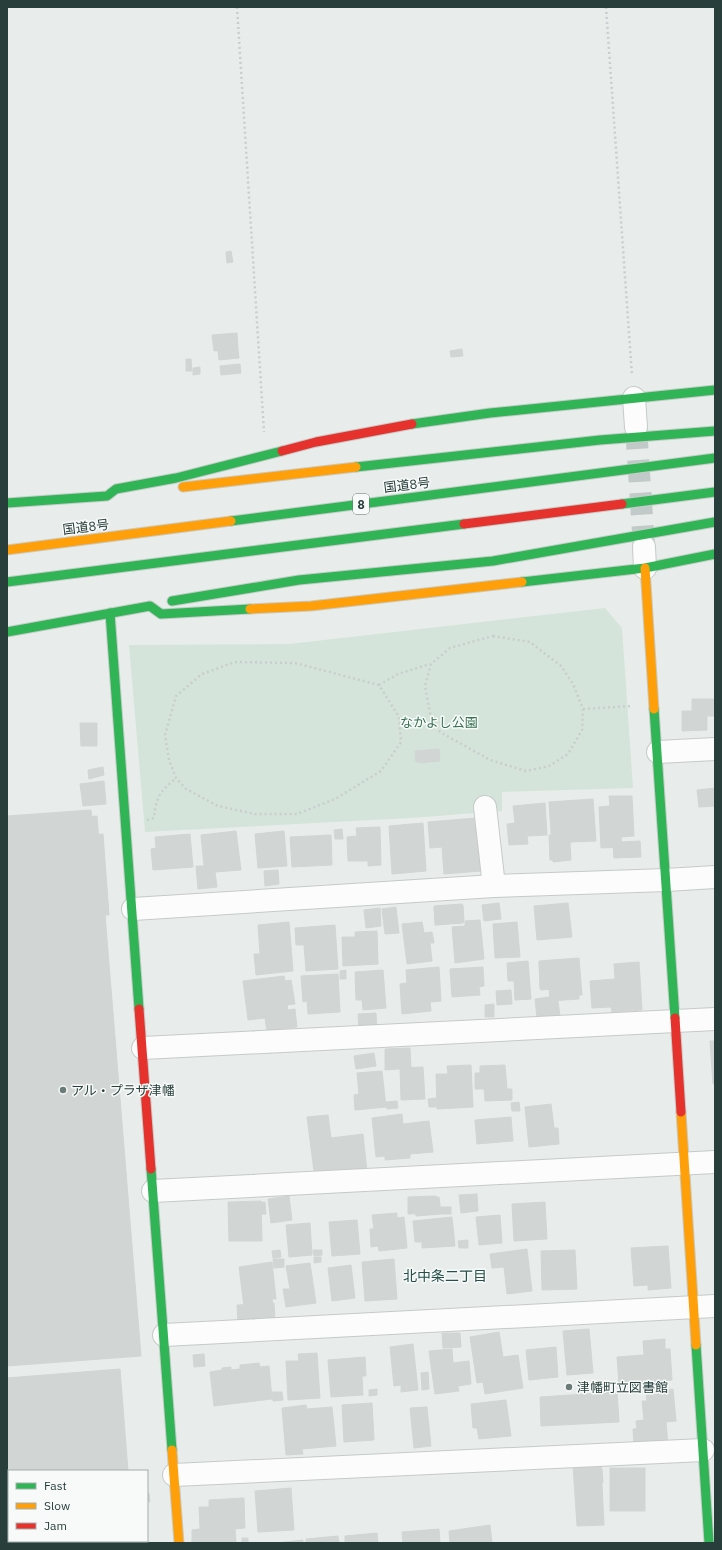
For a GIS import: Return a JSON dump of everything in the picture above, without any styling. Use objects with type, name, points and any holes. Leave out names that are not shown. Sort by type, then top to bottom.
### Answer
[{"type":"main road","points":[[107,496],[116,489],[176,478],[316,442],[398,426],[490,413],[715,390]]},
{"type":"main road","points":[[7,503],[107,496],[592,441],[715,431]]},
{"type":"main road","name":"国道8号","points":[[7,550],[715,458]]},
{"type":"main road","points":[[7,582],[715,492]]},
{"type":"main road","points":[[7,632],[110,612],[299,580],[493,561],[715,522]]},
{"type":"main road","points":[[150,606],[161,614],[311,606],[645,568],[715,554]]},
{"type":"main road","points":[[645,568],[685,1164],[704,1306],[704,1450],[709,1543]]},
{"type":"main road","points":[[110,612],[127,823],[179,1543]]},
{"type":"street","points":[[634,398],[636,427]]},
{"type":"street","points":[[644,547],[645,568]]},
{"type":"street","points":[[658,752],[715,749]]},
{"type":"street","points":[[485,807],[494,886]]},
{"type":"street","points":[[133,910],[494,886],[715,878]]},
{"type":"street","points":[[143,1048],[715,1019]]},
{"type":"street","points":[[153,1191],[715,1162]]},
{"type":"street","points":[[164,1335],[704,1306]]},
{"type":"street","points":[[174,1475],[704,1450]]},
{"type":"path","points":[[237,7],[266,454]]},
{"type":"path","points":[[606,7],[634,398]]},
{"type":"path","points":[[380,686],[398,674],[431,664],[450,648],[493,636],[530,642],[561,666],[573,684],[583,709],[582,730],[568,754],[549,766],[526,771],[490,760],[440,732],[430,713],[425,686],[431,664]]},
{"type":"path","points":[[235,662],[295,663],[380,686],[399,717],[401,742],[381,771],[335,799],[297,814],[255,814],[218,806],[186,789],[176,778],[169,760],[165,735],[176,696],[202,674],[235,662]]},
{"type":"path","points":[[583,709],[636,706]]},
{"type":"path","points":[[127,823],[154,818],[155,804],[161,791],[176,778]]},
{"type":"green space","name":"なかよし公園","points":[[605,608],[622,628],[633,788],[502,792],[502,811],[411,818],[145,832],[129,645],[289,644]]},
{"type":"building","points":[[231,251],[233,262],[227,263],[226,252]]},
{"type":"building","points":[[237,333],[238,349],[214,351],[212,335]]},
{"type":"building","points":[[238,349],[239,358],[219,360],[218,351]]},
{"type":"building","points":[[462,349],[463,356],[451,357],[450,351]]},
{"type":"building","points":[[186,359],[191,359],[192,371],[186,371]]},
{"type":"building","points":[[240,364],[241,373],[221,375],[220,366]]},
{"type":"building","points":[[200,367],[200,374],[193,375],[193,368]]},
{"type":"building","points":[[692,699],[715,699],[715,716],[707,716],[707,730],[682,731],[682,711],[692,711]]},
{"type":"building","points":[[80,723],[97,723],[97,746],[81,746]]},
{"type":"building","points":[[439,749],[440,761],[416,762],[415,751]]},
{"type":"building","points":[[439,751],[439,761],[420,763],[419,753]]},
{"type":"building","points":[[103,767],[104,775],[89,779],[88,770]]},
{"type":"building","points":[[104,781],[106,804],[83,806],[80,784]]},
{"type":"building","points":[[715,788],[715,806],[699,807],[697,790]]},
{"type":"building","points":[[609,796],[632,796],[634,836],[621,837],[622,847],[601,848],[599,807],[610,806]]},
{"type":"building","points":[[593,799],[596,841],[570,842],[571,860],[553,862],[549,802]]},
{"type":"building","points":[[545,803],[547,835],[527,836],[528,844],[509,845],[507,824],[515,823],[513,806]]},
{"type":"building","points":[[91,810],[93,834],[7,840],[7,816]]},
{"type":"building","name":"アル・プラザ津幡","points":[[97,816],[141,1356],[7,1366],[7,823]]},
{"type":"building","points":[[476,818],[481,871],[444,874],[442,847],[430,848],[428,822]]},
{"type":"building","points":[[423,823],[426,871],[392,874],[389,826]]},
{"type":"building","points":[[380,827],[381,865],[368,866],[368,861],[348,861],[347,837],[357,836],[356,828]]},
{"type":"building","points":[[342,829],[343,839],[335,839],[334,830]]},
{"type":"building","points":[[236,831],[241,870],[215,872],[217,887],[198,889],[196,866],[204,866],[201,835]]},
{"type":"building","points":[[284,831],[287,866],[258,868],[255,834]]},
{"type":"building","points":[[103,834],[109,915],[100,915],[94,835]]},
{"type":"building","points":[[190,834],[193,867],[153,870],[151,849],[156,848],[155,837]]},
{"type":"building","points":[[331,835],[332,865],[292,867],[290,837]]},
{"type":"building","points":[[549,835],[565,835],[566,838],[568,838],[570,859],[550,860]]},
{"type":"building","points":[[640,841],[641,857],[614,858],[613,845],[621,845],[621,842]]},
{"type":"building","points":[[278,870],[279,884],[265,886],[264,871]]},
{"type":"building","points":[[499,903],[501,919],[484,921],[482,905]]},
{"type":"building","points":[[568,903],[572,937],[537,940],[534,906]]},
{"type":"building","points":[[462,904],[463,923],[435,925],[434,906]]},
{"type":"building","points":[[463,905],[464,922],[436,925],[434,908]]},
{"type":"building","points":[[396,907],[399,933],[385,934],[382,909]]},
{"type":"building","points":[[380,908],[381,926],[366,928],[364,910]]},
{"type":"building","points":[[480,920],[484,959],[455,963],[452,927],[465,926],[465,921]]},
{"type":"building","points":[[289,922],[293,971],[256,975],[254,954],[260,954],[258,925]]},
{"type":"building","points":[[422,922],[424,933],[432,932],[434,943],[430,943],[432,961],[407,964],[402,924]]},
{"type":"building","points":[[517,922],[520,957],[495,958],[493,924]]},
{"type":"building","points":[[335,925],[338,969],[306,971],[304,945],[296,945],[295,928]]},
{"type":"building","points":[[377,931],[378,964],[343,966],[342,937],[355,937],[355,932]]},
{"type":"building","points":[[579,958],[582,995],[554,997],[553,989],[541,990],[539,961]]},
{"type":"building","points":[[576,959],[579,999],[550,1001],[549,989],[540,989],[539,962]]},
{"type":"building","points":[[528,961],[531,999],[515,1000],[514,981],[508,981],[507,963]]},
{"type":"building","points":[[639,962],[642,1010],[612,1012],[611,1007],[592,1008],[590,981],[615,979],[614,964]]},
{"type":"building","points":[[439,967],[441,1001],[430,1002],[431,1011],[402,1014],[400,984],[407,983],[406,970]]},
{"type":"building","points":[[483,967],[484,986],[479,987],[480,995],[452,997],[450,969]]},
{"type":"building","points":[[346,970],[346,979],[340,979],[340,971]]},
{"type":"building","points":[[383,970],[386,1008],[363,1010],[362,1000],[356,1000],[355,972]]},
{"type":"building","points":[[338,974],[340,1012],[308,1014],[307,1001],[303,1002],[301,976]]},
{"type":"building","points":[[284,976],[285,981],[291,980],[295,1004],[287,1005],[288,1010],[295,1009],[297,1027],[267,1031],[265,1018],[248,1020],[243,981]]},
{"type":"building","points":[[511,990],[512,1004],[497,1005],[496,991]]},
{"type":"building","points":[[550,997],[551,1002],[558,1001],[560,1016],[537,1018],[535,999]]},
{"type":"building","points":[[494,1004],[494,1017],[485,1017],[485,1005]]},
{"type":"building","points":[[376,1013],[377,1031],[359,1032],[358,1014]]},
{"type":"building","points":[[710,1041],[715,1041],[715,1084],[713,1084]]},
{"type":"building","points":[[410,1048],[411,1068],[385,1070],[385,1049]]},
{"type":"building","points":[[374,1053],[376,1066],[356,1069],[354,1056]]},
{"type":"building","points":[[471,1065],[473,1107],[437,1109],[436,1074],[448,1074],[447,1066]]},
{"type":"building","points":[[505,1065],[507,1089],[512,1089],[512,1100],[485,1101],[484,1089],[475,1089],[475,1073],[480,1073],[480,1066]]},
{"type":"building","points":[[423,1067],[425,1099],[401,1100],[400,1068]]},
{"type":"building","points":[[382,1071],[386,1107],[355,1110],[354,1095],[359,1094],[357,1073]]},
{"type":"building","points":[[436,1098],[436,1107],[429,1107],[428,1099]]},
{"type":"building","points":[[397,1101],[398,1108],[387,1109],[386,1102]]},
{"type":"building","points":[[519,1102],[520,1111],[512,1111],[511,1103]]},
{"type":"building","points":[[551,1104],[554,1128],[558,1128],[559,1144],[529,1147],[525,1107]]},
{"type":"building","points":[[402,1114],[403,1124],[429,1121],[433,1152],[410,1154],[410,1158],[385,1160],[385,1156],[376,1157],[372,1118]]},
{"type":"building","points":[[328,1115],[331,1138],[363,1134],[367,1172],[315,1179],[307,1117]]},
{"type":"building","points":[[511,1117],[513,1141],[477,1144],[475,1120]]},
{"type":"building","points":[[477,1194],[478,1211],[461,1213],[459,1195]]},
{"type":"building","points":[[289,1196],[292,1220],[271,1223],[268,1199]]},
{"type":"building","points":[[436,1196],[437,1213],[408,1214],[408,1197]]},
{"type":"building","points":[[439,1197],[441,1214],[416,1216],[415,1199]]},
{"type":"building","points":[[261,1201],[262,1241],[229,1241],[228,1202]]},
{"type":"building","points":[[265,1202],[266,1214],[237,1215],[237,1204]]},
{"type":"building","points":[[545,1202],[547,1239],[514,1241],[512,1204]]},
{"type":"building","points":[[441,1207],[451,1207],[451,1214],[441,1214]]},
{"type":"building","points":[[397,1213],[397,1218],[404,1217],[407,1248],[379,1251],[378,1246],[371,1247],[370,1229],[374,1229],[372,1215]]},
{"type":"building","points":[[500,1215],[502,1243],[479,1245],[476,1217]]},
{"type":"building","points":[[452,1217],[455,1246],[422,1248],[422,1242],[415,1242],[413,1221]]},
{"type":"building","points":[[357,1220],[360,1254],[332,1256],[329,1222]]},
{"type":"building","points":[[310,1223],[312,1255],[289,1257],[286,1225]]},
{"type":"building","points":[[468,1240],[468,1248],[459,1248],[458,1241]]},
{"type":"building","points":[[668,1246],[671,1288],[648,1290],[648,1285],[634,1286],[631,1248]]},
{"type":"building","points":[[527,1249],[532,1291],[507,1294],[504,1267],[492,1268],[490,1254]]},
{"type":"building","points":[[280,1250],[281,1257],[273,1258],[272,1251]]},
{"type":"building","points":[[313,1250],[322,1250],[322,1255],[314,1256]]},
{"type":"building","points":[[575,1250],[577,1289],[542,1290],[541,1251]]},
{"type":"building","points":[[314,1257],[321,1257],[321,1262],[314,1263]]},
{"type":"building","points":[[273,1259],[284,1259],[284,1267],[274,1268]]},
{"type":"building","points":[[394,1259],[397,1299],[365,1301],[362,1262]]},
{"type":"building","points":[[272,1262],[276,1299],[272,1299],[273,1306],[252,1308],[252,1305],[244,1307],[239,1267]]},
{"type":"building","points":[[310,1263],[316,1303],[286,1307],[283,1289],[290,1289],[286,1266]]},
{"type":"building","points":[[351,1265],[355,1298],[332,1301],[328,1268]]},
{"type":"building","points":[[274,1303],[275,1320],[238,1322],[237,1305]]},
{"type":"building","points":[[589,1329],[593,1373],[567,1375],[563,1331]]},
{"type":"building","points":[[499,1332],[503,1357],[518,1355],[523,1388],[485,1394],[483,1382],[477,1383],[470,1337]]},
{"type":"building","points":[[442,1333],[460,1333],[461,1347],[443,1348]]},
{"type":"building","points":[[665,1339],[665,1349],[670,1349],[672,1380],[619,1384],[617,1357],[644,1355],[643,1341]]},
{"type":"building","points":[[413,1344],[418,1390],[401,1392],[401,1385],[394,1386],[390,1347]]},
{"type":"building","points":[[556,1347],[558,1377],[529,1380],[526,1350]]},
{"type":"building","points":[[452,1349],[453,1363],[469,1361],[471,1384],[458,1386],[459,1391],[435,1394],[429,1351]]},
{"type":"building","points":[[317,1353],[320,1398],[288,1400],[286,1361],[299,1361],[298,1354]]},
{"type":"building","points":[[204,1354],[205,1366],[194,1367],[193,1355]]},
{"type":"building","points":[[365,1357],[366,1376],[362,1376],[363,1395],[331,1397],[328,1360]]},
{"type":"building","points":[[259,1363],[260,1367],[269,1366],[272,1399],[214,1406],[210,1372],[231,1367],[231,1370],[240,1369],[240,1365]]},
{"type":"building","points":[[120,1369],[128,1470],[8,1470],[8,1542],[133,1543],[7,1543],[7,1378]]},
{"type":"building","points":[[428,1372],[429,1389],[422,1390],[421,1373]]},
{"type":"building","points":[[377,1389],[377,1395],[369,1396],[369,1390]]},
{"type":"building","points":[[673,1389],[676,1421],[666,1422],[668,1445],[639,1448],[636,1421],[644,1420],[642,1401],[647,1401],[646,1391]]},
{"type":"building","points":[[272,1392],[282,1392],[283,1400],[273,1401]]},
{"type":"building","points":[[617,1392],[619,1422],[541,1426],[540,1397]]},
{"type":"building","points":[[506,1400],[511,1436],[479,1439],[477,1428],[473,1428],[471,1404]]},
{"type":"building","points":[[372,1403],[374,1440],[344,1442],[342,1405]]},
{"type":"building","points":[[306,1405],[307,1409],[332,1407],[336,1446],[302,1449],[303,1454],[286,1455],[282,1408]]},
{"type":"building","points":[[427,1407],[431,1446],[414,1448],[410,1408]]},
{"type":"building","points":[[664,1427],[665,1441],[634,1444],[633,1429]]},
{"type":"building","points":[[601,1465],[604,1525],[577,1526],[573,1466]]},
{"type":"building","points":[[610,1468],[645,1468],[645,1511],[610,1511]]},
{"type":"building","points":[[602,1469],[603,1483],[577,1485],[576,1470]]},
{"type":"building","points":[[291,1488],[294,1530],[258,1532],[255,1491]]},
{"type":"building","points":[[148,1493],[149,1493],[150,1502],[148,1502]]},
{"type":"building","points":[[244,1498],[245,1528],[235,1529],[236,1543],[192,1543],[192,1530],[200,1529],[199,1507],[209,1507],[209,1500]]},
{"type":"building","points":[[490,1525],[492,1543],[450,1543],[449,1531]]},
{"type":"building","points":[[439,1529],[440,1543],[403,1543],[402,1532]]},
{"type":"building","points":[[377,1533],[378,1543],[345,1543],[345,1536]]},
{"type":"building","points":[[491,1535],[491,1543],[451,1543],[450,1538]]},
{"type":"building","points":[[338,1536],[339,1543],[306,1543],[306,1539]]},
{"type":"building","points":[[242,1538],[248,1538],[248,1543],[242,1543]]},
{"type":"building","points":[[303,1540],[303,1543],[276,1543]]},
{"type":"tunnel","points":[[636,427],[644,547]]},
{"type":"traffic: fast","points":[[412,424],[490,413],[715,390]]},
{"type":"traffic: fast","points":[[356,467],[600,440],[715,431]]},
{"type":"traffic: fast","points":[[7,503],[107,496],[116,489],[176,478],[282,451]]},
{"type":"traffic: fast","points":[[231,521],[715,458]]},
{"type":"traffic: fast","points":[[622,504],[715,492]]},
{"type":"traffic: fast","points":[[172,601],[299,580],[493,561],[715,522]]},
{"type":"traffic: fast","points":[[7,582],[464,524]]},
{"type":"traffic: fast","points":[[522,582],[645,568],[715,554]]},
{"type":"traffic: fast","points":[[7,632],[150,606],[161,614],[250,609]]},
{"type":"traffic: fast","points":[[110,613],[139,1009]]},
{"type":"traffic: fast","points":[[654,709],[675,1018]]},
{"type":"traffic: fast","points":[[151,1169],[172,1450]]},
{"type":"traffic: fast","points":[[696,1345],[709,1543]]},
{"type":"traffic: slow","points":[[183,487],[356,467]]},
{"type":"traffic: slow","points":[[7,550],[231,521]]},
{"type":"traffic: slow","points":[[645,568],[654,709]]},
{"type":"traffic: slow","points":[[250,609],[311,606],[522,582]]},
{"type":"traffic: slow","points":[[681,1112],[696,1345]]},
{"type":"traffic: slow","points":[[172,1450],[179,1543]]},
{"type":"traffic: jam","points":[[282,451],[316,442],[412,424]]},
{"type":"traffic: jam","points":[[464,524],[622,504]]},
{"type":"traffic: jam","points":[[139,1009],[151,1169]]},
{"type":"traffic: jam","points":[[675,1018],[681,1112]]},
{"type":"place","name":"アル・プラザ津幡","points":[[63,1090]]},
{"type":"place","name":"津幡町立図書館","points":[[569,1387]]},
{"type":"district","name":"北中条二丁目","points":[[445,1276]]}]
